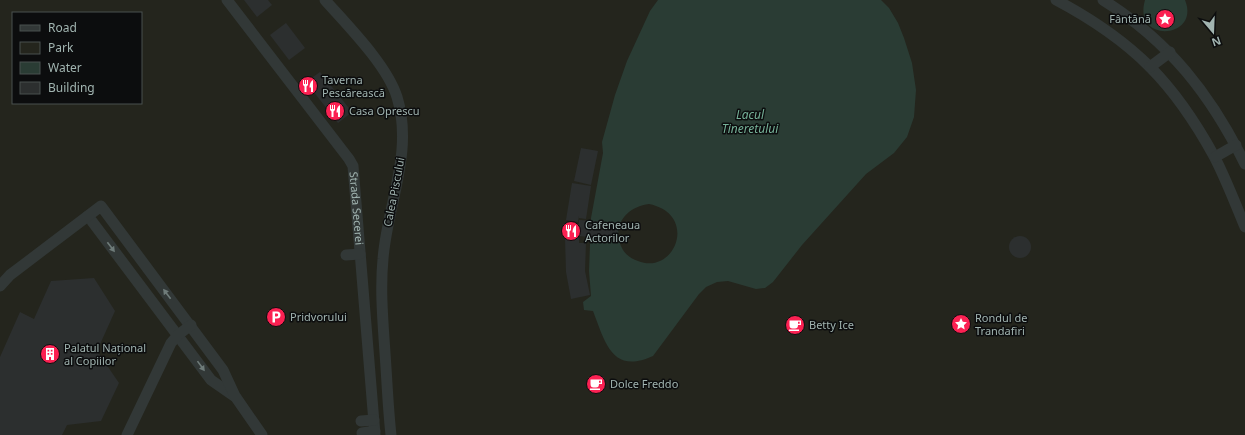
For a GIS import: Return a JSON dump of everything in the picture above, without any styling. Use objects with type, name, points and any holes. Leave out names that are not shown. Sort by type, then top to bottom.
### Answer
[{"type":"street","name":"Strada Secerei","points":[[227,0],[351,162],[354,172],[375,429]]},
{"type":"street","name":"Calea Piscului","points":[[325,0],[386,74],[397,97],[400,111],[402,126],[401,161],[385,237],[382,286],[382,315],[391,435]]},
{"type":"street","points":[[1056,0],[1081,14],[1113,36],[1150,67],[1190,117],[1214,157],[1225,178],[1245,226]]},
{"type":"street","points":[[1103,0],[1146,30],[1170,52],[1211,104],[1236,145],[1245,164]]},
{"type":"street","points":[[1150,67],[1170,52]]},
{"type":"street","points":[[1214,157],[1236,145]]},
{"type":"street","points":[[0,286],[10,275],[101,206],[223,370],[235,396],[262,435]]},
{"type":"street","points":[[88,216],[211,380],[235,396]]},
{"type":"street","points":[[346,255],[360,254]]},
{"type":"street","points":[[127,435],[171,343],[190,325]]},
{"type":"street","points":[[373,409],[389,407]]},
{"type":"street","points":[[361,427],[375,429]]},
{"type":"green space","points":[[0,0],[1245,0],[1245,435],[0,435]]},
{"type":"water","name":"Lacul Tineretului","points":[[658,0],[881,0],[889,8],[898,23],[904,38],[912,63],[916,90],[914,117],[907,137],[894,153],[866,174],[802,245],[773,282],[765,288],[756,289],[728,281],[717,282],[706,287],[699,294],[653,356],[639,361],[628,361],[619,358],[612,352],[606,344],[593,311],[584,310],[583,302],[591,296],[589,271],[591,218],[603,153],[602,142],[615,95],[627,61],[650,11]],"holes":[[[649,204],[664,210],[674,219],[677,230],[676,242],[671,252],[662,260],[651,263],[638,261],[626,254],[619,242],[618,234],[622,220],[627,214],[633,209]]]},
{"type":"water","name":"Fântănă","points":[[1145,0],[1185,0],[1187,13],[1184,23],[1176,29],[1166,31],[1156,30],[1148,24],[1144,14]]},
{"type":"building","points":[[244,0],[268,0],[272,5],[257,17]]},
{"type":"building","points":[[286,23],[305,48],[289,60],[270,35]]},
{"type":"building","points":[[320,72],[352,112],[338,123],[306,82]]},
{"type":"building","points":[[581,148],[598,151],[591,185],[574,181]]},
{"type":"building","points":[[572,183],[591,186],[586,219],[579,218],[579,216],[578,222],[566,220]]},
{"type":"building","points":[[579,220],[618,223],[617,239],[578,236]]},
{"type":"building","points":[[1020,236],[1028,239],[1031,247],[1028,255],[1020,258],[1012,255],[1009,247],[1012,239]]},
{"type":"building","points":[[565,238],[579,238],[579,243],[586,243],[585,271],[590,295],[571,299],[566,272]]},
{"type":"building","name":"Palatul Național al Copiilor","points":[[94,278],[115,311],[97,351],[119,383],[101,421],[67,425],[62,435],[0,435],[0,357],[20,312],[34,319],[51,281]]},
{"type":"building","name":"Dolce Freddo","points":[[595,380],[599,382],[597,387],[592,386]]},
{"type":"place","name":"Fântănă","points":[[1165,19]]},
{"type":"place","name":"Taverna Pescărească","points":[[308,86]]},
{"type":"place","name":"Casa Oprescu","points":[[335,111]]},
{"type":"place","name":"Cafeneaua Actorilor","points":[[571,231]]},
{"type":"place","name":"Pridvorului","points":[[276,317]]},
{"type":"place","name":"Rondul de Trandafiri","points":[[961,324]]},
{"type":"place","name":"Betty Ice","points":[[795,325]]},
{"type":"place","name":"Palatul Național al Copiilor","points":[[50,354]]},
{"type":"place","name":"Dolce Freddo","points":[[596,384]]}]
